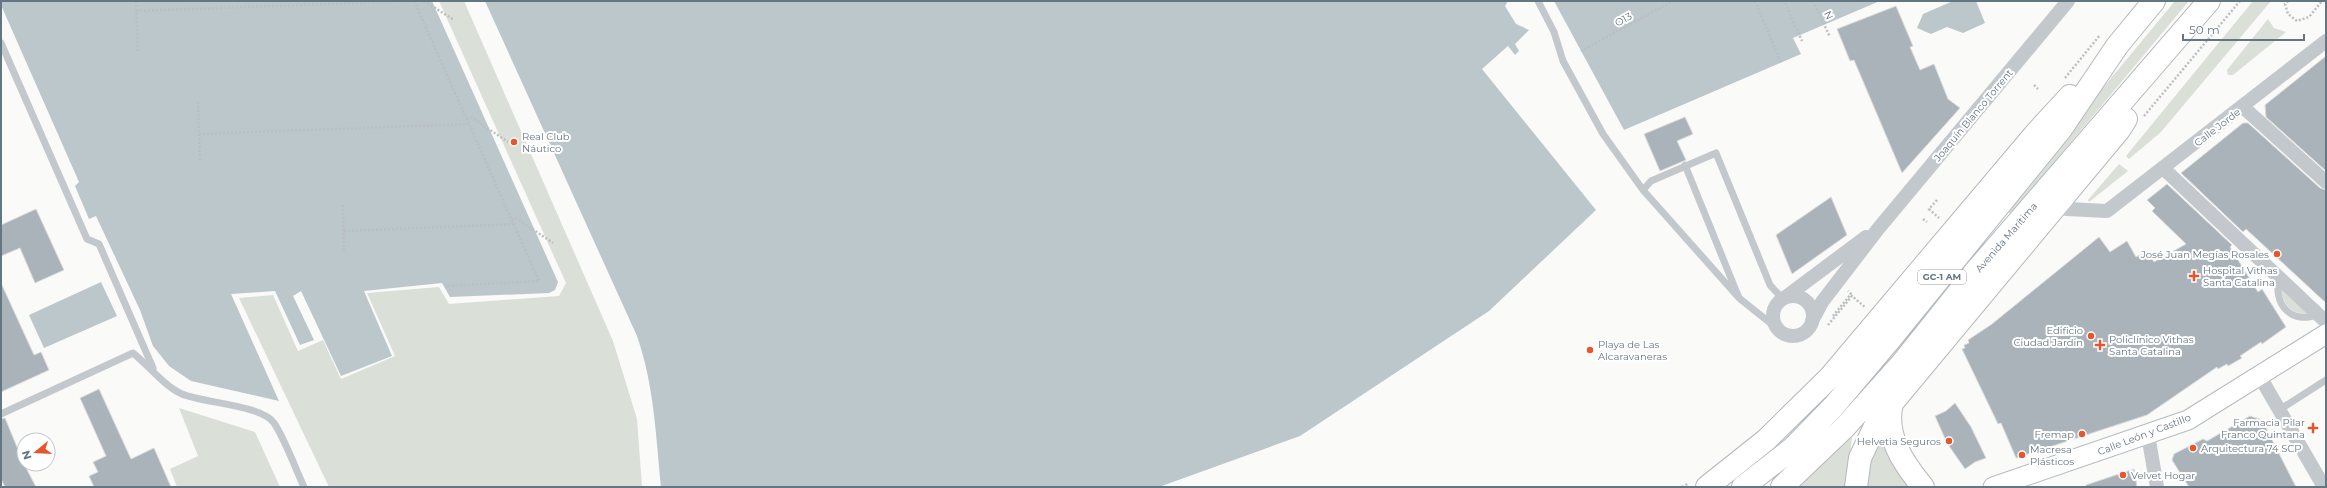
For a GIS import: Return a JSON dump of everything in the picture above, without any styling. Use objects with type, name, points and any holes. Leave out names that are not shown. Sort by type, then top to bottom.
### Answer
[{"type":"highway","name":"GC-1 AM","points":[[1743,487],[1793,448],[1833,407],[1888,342],[2061,129],[2117,46],[2154,1]]},
{"type":"highway","name":"Avenida Marítima","points":[[1782,487],[1846,427],[1903,362],[1974,273],[2165,55],[2209,1]]},
{"type":"highway","points":[[1707,487],[1766,440],[1830,377],[2036,133],[2117,46]]},
{"type":"highway","points":[[1856,487],[1860,458],[1872,431],[1892,403],[2119,130],[2165,55]]},
{"type":"highway","points":[[1892,403],[1889,423],[1893,436],[1904,461],[1923,487]]},
{"type":"street","name":"Joaquín Blanco Torrent","points":[[1812,321],[1822,302],[1878,229],[2068,1]]},
{"type":"street","name":"Calle Jorde","points":[[2067,209],[2107,211],[2164,169],[2326,41]]},
{"type":"street","points":[[2243,107],[2326,182]]},
{"type":"street","points":[[2164,169],[2322,318]]},
{"type":"street","name":"Joaquín Blanco Torrent","points":[[1783,299],[1878,229]]},
{"type":"street","points":[[1796,296],[1807,302],[1813,314],[1812,321],[1806,331],[1795,336],[1784,334],[1779,330],[1775,325],[1773,314],[1775,308],[1783,299],[1796,296]]},
{"type":"street","name":"Calle León y Castillo","points":[[1994,487],[2188,420],[2326,334]]},
{"type":"street","points":[[2258,375],[2324,487]]},
{"type":"street","points":[[2148,435],[2157,487]]},
{"type":"lane","points":[[1538,1],[1554,32],[1563,61],[1600,127],[1642,190],[1677,231],[1739,298],[1779,330]]},
{"type":"lane","points":[[1,43],[87,239],[99,244],[154,370]]},
{"type":"lane","points":[[1642,190],[1651,181],[1684,165],[1716,153],[1770,285],[1783,299]]},
{"type":"lane","points":[[1684,165],[1739,298]]},
{"type":"lane","points":[[2280,278],[2276,292],[2281,305],[2286,311],[2298,317],[2322,318]]},
{"type":"lane","points":[[1,414],[134,353],[154,370],[163,382],[182,394],[263,413],[274,422],[304,487]]},
{"type":"lane","points":[[2279,410],[2298,400],[2326,380]]},
{"type":"path","points":[[136,1],[138,53]]},
{"type":"path","points":[[136,11],[414,1],[539,281],[445,286]]},
{"type":"path","points":[[424,1],[454,20]]},
{"type":"path","name":"O13","points":[[1581,51],[1673,1]]},
{"type":"path","points":[[1755,1],[1781,63]]},
{"type":"path","name":"N","points":[[1813,1],[1830,36]]},
{"type":"path","points":[[2288,1],[2285,4],[2288,14],[2297,21],[2309,17],[2322,1]]},
{"type":"path","points":[[1785,3],[1802,41]]},
{"type":"path","points":[[2034,85],[2038,89]]},
{"type":"path","points":[[198,102],[200,163]]},
{"type":"path","points":[[467,119],[471,117],[508,142]]},
{"type":"path","points":[[199,134],[469,124]]},
{"type":"path","points":[[1937,200],[1929,209],[1941,220]]},
{"type":"path","points":[[343,205],[344,251]]},
{"type":"path","points":[[512,220],[516,218],[553,243]]},
{"type":"path","points":[[1923,219],[1927,222]]},
{"type":"path","points":[[344,231],[514,224]]},
{"type":"path","points":[[1838,282],[1851,294],[1824,326],[1826,328],[1852,296],[1867,309]]},
{"type":"shaded area","points":[[1,1],[432,1],[558,282],[555,290],[549,293],[450,297],[442,283],[364,291],[392,356],[341,376],[301,291],[293,296],[314,340],[300,345],[275,291],[231,294],[279,401],[191,381],[169,366],[153,346],[140,310],[96,216],[89,219],[75,186],[79,182],[1,5]]},
{"type":"shaded area","name":"Real Club Náutico","points":[[439,1],[464,1],[613,341],[637,419],[642,487],[329,487],[239,298],[273,295],[298,351],[323,340],[341,379],[395,356],[367,293],[439,287],[449,304],[559,296],[566,283]]},
{"type":"shaded area","points":[[485,1],[1508,1],[1505,6],[1516,24],[1529,30],[1515,44],[1519,51],[1515,55],[1508,46],[1482,69],[1596,210],[1489,311],[1300,436],[1159,487],[661,487],[651,392],[643,354],[637,336]]},
{"type":"shaded area","points":[[1554,1],[1880,1],[1793,38],[1801,54],[1624,130]]},
{"type":"shaded area","points":[[1953,1],[1976,1],[1985,23],[1963,33],[1947,27],[1931,34],[1917,28],[1923,14]]},
{"type":"shaded area","points":[[2175,1],[2189,1],[2011,214],[2008,212],[2083,112]]},
{"type":"shaded area","points":[[2253,1],[2271,1],[2161,132],[2129,159],[2126,156]]},
{"type":"shaded area","points":[[2268,19],[2274,28],[2286,32],[2233,75],[2228,75],[2227,70]]},
{"type":"shaded area","points":[[2119,164],[2128,171],[2089,202],[2088,200]]},
{"type":"shaded area","points":[[101,282],[117,316],[44,348],[29,315]]},
{"type":"shaded area","points":[[2281,288],[2307,313],[2297,313],[2288,307],[2283,298]]},
{"type":"shaded area","points":[[179,408],[255,432],[280,487],[177,487],[170,469],[198,456]]},
{"type":"shaded area","points":[[1881,434],[1910,487],[1864,487],[1869,460]]},
{"type":"shaded area","points":[[1852,437],[1846,487],[1794,487]]},
{"type":"building","points":[[1896,6],[1913,46],[1910,47],[1920,70],[1934,64],[1948,99],[1960,108],[1902,173],[1854,60],[1850,61],[1837,29]]},
{"type":"building","points":[[2326,56],[2326,171],[2266,117],[2265,105]]},
{"type":"building","points":[[1685,117],[1693,134],[1677,141],[1686,160],[1660,171],[1644,134]]},
{"type":"building","points":[[2243,123],[2248,123],[2320,188],[2326,190],[2326,303],[2246,229],[2243,232],[2181,173]]},
{"type":"building","points":[[2167,184],[2232,245],[2230,247],[2258,292],[2262,289],[2286,327],[2262,344],[2261,342],[2240,356],[2242,358],[2228,366],[2227,364],[2218,369],[2217,367],[2147,415],[2016,458],[2001,423],[1998,424],[1962,349],[1965,348],[1964,345],[1969,343],[1968,340],[1992,324],[2099,237],[2110,252],[2127,241],[2136,257],[2148,251],[2154,262],[2186,244],[2152,211],[2155,208],[2147,200]]},
{"type":"building","points":[[1831,197],[1847,235],[1792,274],[1776,235]]},
{"type":"building","points":[[36,209],[64,270],[35,283],[20,248],[1,256],[1,225]]},
{"type":"building","points":[[1,283],[34,355],[41,352],[49,370],[1,392]]},
{"type":"building","points":[[99,389],[131,459],[154,448],[171,487],[94,487],[89,476],[98,472],[93,462],[106,456],[80,398]]},
{"type":"building","points":[[1955,403],[1971,427],[1986,458],[1975,462],[1965,469],[1947,443],[1935,416],[1946,411]]},
{"type":"building","points":[[2250,416],[2262,420],[2296,487],[2189,487],[2172,460],[2174,454],[2203,439],[2207,441]]},
{"type":"building","points":[[5,418],[16,445],[16,472],[28,472],[36,487],[5,487],[1,479],[1,419]]},
{"type":"building","points":[[2134,469],[2137,487],[2086,487],[2086,485]]},
{"type":"place","name":"Real Club Náutico","points":[[514,142]]},
{"type":"place","name":"José Juan Megías Rosales","points":[[2277,254]]},
{"type":"place","name":"Hospital Vithas Santa Catalina","points":[[2194,276]]},
{"type":"place","name":"Edificio Ciudad Jardin","points":[[2091,336]]},
{"type":"place","name":"Policlínico Vithas Santa Catalina","points":[[2100,345]]},
{"type":"place","name":"Playa de Las Alcaravaneras","points":[[1590,350]]},
{"type":"place","name":"Farmacia Pilar Franco Quintana","points":[[2313,428]]},
{"type":"place","name":"Fremap","points":[[2082,434]]},
{"type":"place","name":"Helvetia Seguros","points":[[1949,441]]},
{"type":"place","name":"Arquitectura 74 SCP","points":[[2193,448]]},
{"type":"place","name":"Macresa Plásticos","points":[[2022,455]]},
{"type":"place","name":"Velvet Hogar","points":[[2123,475]]}]
